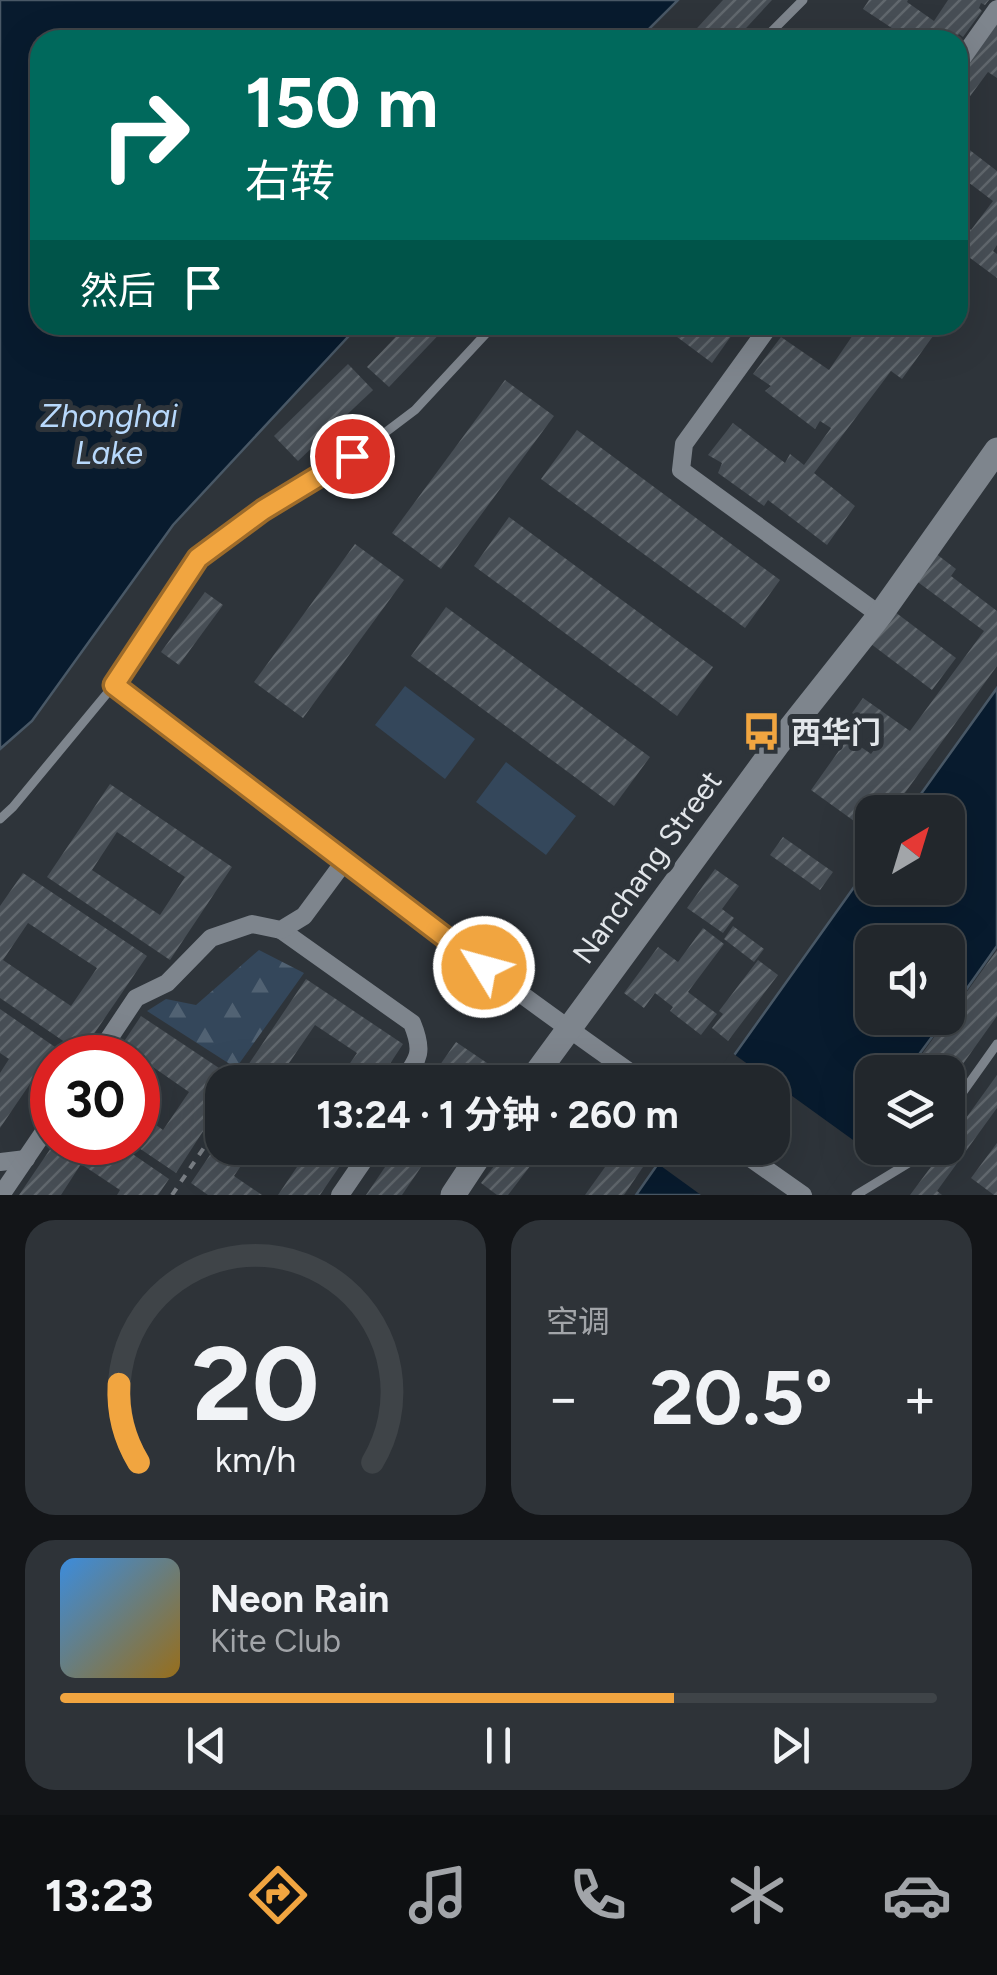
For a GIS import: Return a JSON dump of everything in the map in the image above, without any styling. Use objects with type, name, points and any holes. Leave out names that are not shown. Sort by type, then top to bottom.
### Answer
[{"type":"street","points":[[968,50],[997,9]]},
{"type":"street","points":[[763,335],[684,444],[681,470],[880,615]]},
{"type":"street","name":"Nanchang Street","points":[[543,1065],[776,745],[880,615],[997,450]]},
{"type":"street","points":[[114,685],[344,862],[619,1065]]},
{"type":"street","points":[[281,930],[304,916],[344,862]]},
{"type":"street","points":[[111,1035],[136,998],[167,983],[211,938],[252,924],[281,930],[412,1023],[420,1043],[414,1065]]},
{"type":"street","points":[[1,1195],[30,1152]]},
{"type":"street","points":[[0,1162],[26,1158]]},
{"type":"street","points":[[340,1195],[361,1165]]},
{"type":"street","points":[[453,1195],[473,1165]]},
{"type":"street","points":[[761,1165],[804,1195]]},
{"type":"lane","points":[[773,30],[803,0]]},
{"type":"lane","points":[[0,819],[114,685],[198,558],[263,510],[345,461],[415,410],[485,335]]},
{"type":"lane","points":[[965,1088],[997,1044]]},
{"type":"lane","points":[[856,1195],[907,1165]]},
{"type":"path","points":[[172,1195],[205,1146]]},
{"type":"green space","points":[[405,686],[475,739],[445,779],[375,725]]},
{"type":"green space","points":[[506,762],[576,816],[546,855],[476,802]]},
{"type":"green space","points":[[259,950],[304,973],[238,1065],[231,1065],[147,1011],[166,999],[196,1005]]},
{"type":"water","name":"Zhonghai Lake","points":[[0,0],[678,0],[648,30],[30,30],[30,335],[350,335],[173,525],[32,721],[0,749]]},
{"type":"water","points":[[997,688],[997,946],[965,991],[965,925],[855,925],[855,1035],[933,1035],[919,1055],[855,1055],[855,1143],[819,1195],[636,1195],[657,1165],[790,1165],[790,1065],[727,1065],[855,886],[855,905],[965,905],[965,795],[920,795]]},
{"type":"pier","points":[[731,1052],[749,1065],[722,1065]]},
{"type":"pier","points":[[790,1095],[855,1141],[855,1152],[825,1195],[701,1195],[660,1165],[790,1165]]},
{"type":"building","points":[[723,0],[772,0],[744,30],[695,30]]},
{"type":"building","points":[[869,0],[908,0],[934,21],[948,0],[989,0],[985,5],[981,3],[982,11],[968,30],[895,30],[863,9]]},
{"type":"building","points":[[997,20],[997,78],[988,72],[968,99],[968,60]]},
{"type":"building","points":[[968,149],[997,171],[997,245],[993,251],[997,254],[997,278],[968,256],[968,228],[971,230],[993,201],[968,182]]},
{"type":"building","points":[[397,335],[438,335],[389,387],[367,367]]},
{"type":"building","points":[[674,335],[732,335],[712,363]]},
{"type":"building","points":[[853,335],[934,335],[902,379],[891,371],[814,473],[855,506],[827,545],[768,500],[764,506],[718,473],[722,463],[708,455],[733,423],[785,463],[790,454],[804,465],[831,428],[820,421],[815,429],[765,391],[771,386],[753,374],[781,337],[829,370]]},
{"type":"building","points":[[348,364],[373,390],[298,461],[274,436]]},
{"type":"building","points":[[505,380],[554,416],[441,569],[392,533]]},
{"type":"building","points":[[577,430],[780,580],[745,628],[541,479]]},
{"type":"building","points":[[509,517],[713,667],[677,716],[474,566]]},
{"type":"building","points":[[355,544],[404,580],[303,718],[254,682]]},
{"type":"building","points":[[935,553],[956,569],[951,576],[997,611],[997,666],[903,795],[855,795],[855,822],[811,790],[848,738],[871,754],[884,736],[852,713],[863,698],[910,731],[984,631],[915,580]]},
{"type":"building","points":[[205,592],[223,605],[179,665],[161,652]]},
{"type":"building","points":[[446,607],[650,757],[614,806],[411,656]]},
{"type":"building","points":[[895,612],[956,658],[932,690],[871,644]]},
{"type":"building","points":[[110,784],[232,867],[170,960],[47,877]],"holes":[[[117,832],[185,877],[160,915],[92,870]]]},
{"type":"building","points":[[783,837],[833,872],[820,890],[770,855]]},
{"type":"building","points":[[715,869],[739,886],[722,909],[734,918],[723,933],[687,908]]},
{"type":"building","points":[[23,873],[147,956],[93,1035],[54,1035],[0,998],[0,906]],"holes":[[[28,923],[97,968],[71,1006],[3,960]]]},
{"type":"building","points":[[733,926],[764,949],[754,962],[724,939]]},
{"type":"building","points":[[703,928],[724,944],[688,992],[717,1014],[701,1035],[670,1011],[673,1007],[655,993],[644,1008],[624,993],[658,947],[678,962]]},
{"type":"building","points":[[997,950],[997,1016],[965,1061],[965,1055],[921,1055],[936,1035],[965,1035],[965,994]]},
{"type":"building","points":[[758,960],[778,975],[728,1041],[712,1028],[723,1014],[719,1011]]},
{"type":"building","points":[[306,979],[403,1044],[389,1065],[349,1065],[357,1053],[315,1025],[289,1063],[292,1065],[248,1065]]},
{"type":"building","points":[[0,1009],[38,1035],[30,1035],[30,1084],[0,1128],[0,1073],[9,1059],[0,1053]]},
{"type":"building","points":[[141,1016],[214,1065],[205,1065],[205,1128],[176,1173],[160,1162],[160,1128],[163,1130],[189,1092],[160,1072],[160,1035],[128,1035]]},
{"type":"building","points":[[456,1042],[490,1065],[440,1065]]},
{"type":"building","points":[[997,1075],[997,1108],[965,1152],[965,1119]]},
{"type":"building","points":[[997,1143],[997,1195],[994,1195],[971,1178]]},
{"type":"building","points":[[205,1162],[241,1165],[234,1176],[262,1195],[208,1195],[191,1183]]},
{"type":"building","points":[[39,1165],[80,1165],[61,1195],[19,1195]]},
{"type":"building","points":[[82,1165],[149,1165],[169,1179],[158,1195],[117,1195],[120,1190]]},
{"type":"building","points":[[298,1165],[340,1165],[320,1195],[278,1195]]},
{"type":"building","points":[[386,1165],[422,1165],[402,1195],[366,1195]]},
{"type":"building","points":[[495,1165],[531,1165],[508,1195],[497,1195],[481,1183]]},
{"type":"building","points":[[607,1165],[643,1167],[624,1195],[585,1195]]},
{"type":"building","points":[[932,1165],[956,1165],[937,1191],[942,1195],[910,1195]]},
{"type":"place","name":"西华门","points":[[761,732]]},
{"type":"route","points":[[352,456],[263,510],[198,558],[114,685],[484,967]]}]
